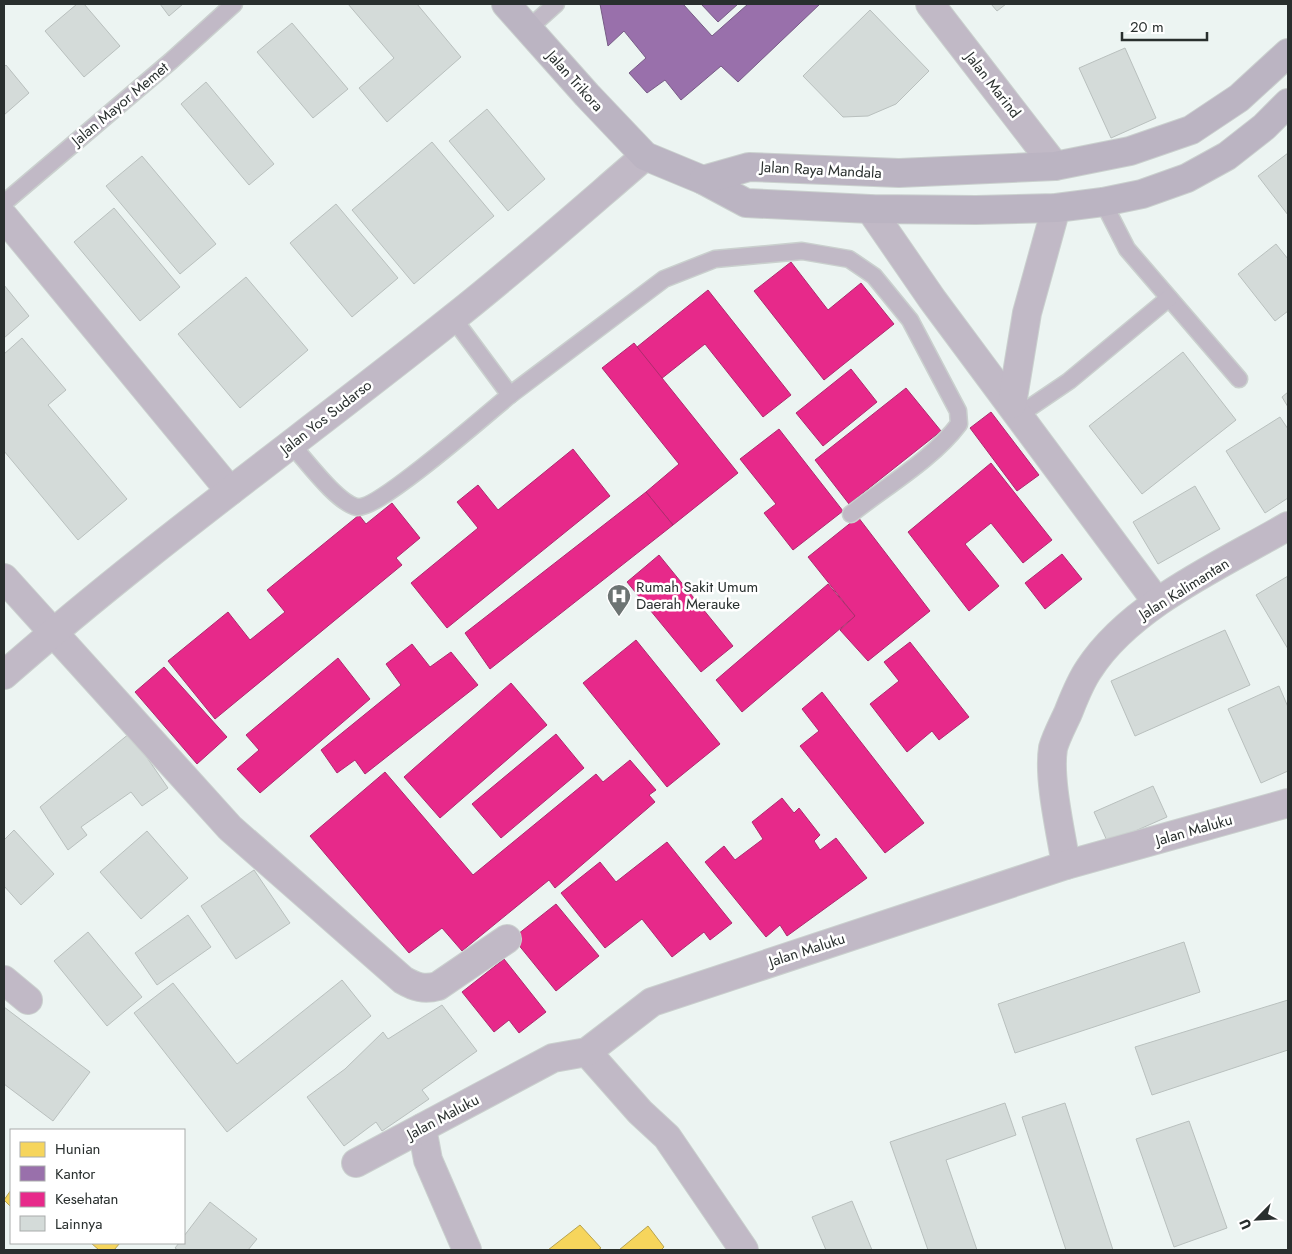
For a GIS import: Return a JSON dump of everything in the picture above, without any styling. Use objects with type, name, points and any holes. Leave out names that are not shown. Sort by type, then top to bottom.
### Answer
[{"type":"highway","name":"Jalan Trikora","points":[[506,4],[645,156]]},
{"type":"highway","name":"Jalan Raya Mandala","points":[[703,180],[749,167],[900,173],[1055,166],[1130,152],[1191,130],[1239,98],[1288,53]]},
{"type":"highway","points":[[645,156],[703,180],[746,203],[870,210],[1056,208],[1103,202],[1142,194],[1187,178],[1227,156],[1264,127],[1288,104]]},
{"type":"street","name":"Jalan Marind","points":[[930,4],[1055,166]]},
{"type":"street","name":"Jalan Yos Sudarso","points":[[4,675],[52,633],[230,491],[453,318],[645,156]]},
{"type":"street","points":[[1015,409],[1027,313],[1056,208]]},
{"type":"street","points":[[870,210],[932,299],[1157,602]]},
{"type":"street","points":[[4,217],[230,491]]},
{"type":"street","name":"Jalan Kalimantan","points":[[1066,865],[1053,774],[1054,748],[1073,700],[1089,669],[1118,635],[1157,602],[1288,526]]},
{"type":"street","points":[[4,578],[230,828],[403,980],[415,986],[429,989],[438,986],[506,939]]},
{"type":"street","name":"Jalan Maluku","points":[[356,1163],[553,1058],[587,1052],[652,1002],[1066,865],[1288,803]]},
{"type":"street","points":[[4,980],[28,1000]]},
{"type":"street","points":[[587,1052],[640,1112],[667,1137],[744,1250]]},
{"type":"street","points":[[422,1128],[428,1160],[467,1250]]},
{"type":"lane","name":"Jalan Mayor Memet","points":[[4,203],[171,61],[234,4]]},
{"type":"lane","points":[[528,29],[556,4]]},
{"type":"lane","points":[[1103,202],[1127,249],[1239,379]]},
{"type":"lane","points":[[291,444],[344,500],[357,507],[363,506],[381,497],[420,469],[510,395],[664,280],[715,259],[802,251],[849,260],[874,276],[910,320],[958,411],[959,424],[949,437],[851,514]]},
{"type":"lane","points":[[1015,409],[1062,387],[1168,298]]},
{"type":"lane","points":[[453,318],[510,395]]},
{"type":"building: Hunian","points":[[10,1191],[10,1206],[4,1200]]},
{"type":"building: Hunian","points":[[580,1225],[601,1248],[598,1250],[548,1250]]},
{"type":"building: Hunian","points":[[648,1226],[664,1247],[661,1250],[619,1250]]},
{"type":"building: Hunian","points":[[92,1244],[119,1244],[114,1250],[99,1250]]},
{"type":"building: Kantor","points":[[600,4],[683,4],[712,36],[748,4],[820,4],[738,82],[721,66],[681,100],[665,80],[647,93],[629,73],[646,58],[624,31],[608,46]]},
{"type":"building: Kantor","points":[[701,4],[738,4],[718,22]]},
{"type":"building: Kesehatan","points":[[791,262],[828,310],[861,283],[894,324],[824,380],[754,291]]},
{"type":"building: Kesehatan","points":[[708,290],[791,395],[763,417],[705,344],[661,379],[637,347]]},
{"type":"building: Kesehatan","points":[[634,343],[738,473],[673,525],[646,492],[679,464],[602,368]]},
{"type":"building: Kesehatan","points":[[851,369],[877,402],[823,446],[796,413]]},
{"type":"building: Kesehatan","points":[[906,388],[941,431],[849,504],[815,460]]},
{"type":"building: Kesehatan","points":[[991,412],[1039,475],[1017,491],[970,428]]},
{"type":"building: Kesehatan","points":[[779,429],[843,511],[793,550],[764,513],[776,504],[740,459]]},
{"type":"building: Kesehatan","points":[[573,449],[610,496],[447,628],[411,583],[478,528],[457,502],[478,485],[498,510]]},
{"type":"building: Kesehatan","points":[[991,463],[1052,540],[1023,563],[991,523],[965,544],[999,586],[969,611],[908,532]]},
{"type":"building: Kesehatan","points":[[646,492],[673,525],[490,669],[465,633]]},
{"type":"building: Kesehatan","points":[[392,503],[420,538],[396,558],[402,565],[215,719],[168,661],[228,612],[250,640],[285,612],[267,590],[359,515],[366,524]]},
{"type":"building: Kesehatan","points":[[858,517],[930,611],[868,661],[840,630],[855,616],[808,557]]},
{"type":"building: Kesehatan","points":[[1062,554],[1082,579],[1045,609],[1025,583]]},
{"type":"building: Kesehatan","points":[[659,555],[733,646],[701,672],[627,582]]},
{"type":"building: Kesehatan","points":[[828,584],[855,616],[742,712],[716,680]]},
{"type":"building: Kesehatan","points":[[636,640],[720,744],[667,787],[583,683]]},
{"type":"building: Kesehatan","points":[[910,642],[969,717],[939,740],[932,731],[907,752],[870,704],[899,681],[884,662]]},
{"type":"building: Kesehatan","points":[[412,644],[430,667],[451,652],[478,685],[365,774],[355,760],[337,773],[321,750],[401,685],[386,664]]},
{"type":"building: Kesehatan","points":[[338,658],[370,699],[260,793],[237,769],[259,750],[246,735]]},
{"type":"building: Kesehatan","points":[[164,667],[227,737],[197,764],[135,692]]},
{"type":"building: Kesehatan","points":[[511,683],[547,725],[440,818],[404,777]]},
{"type":"building: Kesehatan","points":[[822,692],[924,823],[885,853],[800,746],[819,731],[802,709]]},
{"type":"building: Kesehatan","points":[[556,734],[584,768],[501,838],[472,804]]},
{"type":"building: Kesehatan","points":[[630,760],[656,790],[649,795],[655,802],[555,888],[549,880],[462,951],[442,928],[409,953],[310,836],[385,772],[473,875],[596,774],[603,782]]},
{"type":"building: Kesehatan","points":[[782,798],[794,813],[799,808],[820,835],[814,841],[820,850],[836,838],[867,878],[787,936],[780,925],[766,937],[705,862],[724,846],[735,860],[763,839],[752,822]]},
{"type":"building: Kesehatan","points":[[667,842],[732,923],[710,940],[704,932],[672,957],[642,919],[605,948],[561,893],[600,862],[616,882]]},
{"type":"building: Kesehatan","points":[[556,904],[599,956],[556,991],[513,938]]},
{"type":"building: Kesehatan","points":[[504,959],[546,1012],[519,1033],[509,1020],[494,1032],[462,992]]},
{"type":"building: Lainnya","points":[[77,4],[84,4],[120,46],[84,77],[45,31]]},
{"type":"building: Lainnya","points":[[160,4],[183,4],[169,16]]},
{"type":"building: Lainnya","points":[[348,4],[417,4],[461,57],[387,122],[359,88],[394,58]]},
{"type":"building: Lainnya","points":[[991,4],[1006,4],[997,11]]},
{"type":"building: Lainnya","points":[[870,10],[929,71],[896,104],[868,116],[843,117],[803,76]]},
{"type":"building: Lainnya","points":[[292,23],[348,89],[313,118],[257,52]]},
{"type":"building: Lainnya","points":[[1125,48],[1156,118],[1111,138],[1079,68]]},
{"type":"building: Lainnya","points":[[6,65],[29,93],[4,115],[4,67]]},
{"type":"building: Lainnya","points":[[206,82],[274,164],[249,185],[181,104]]},
{"type":"building: Lainnya","points":[[487,109],[545,179],[508,211],[449,141]]},
{"type":"building: Lainnya","points":[[432,142],[494,216],[414,284],[352,210]]},
{"type":"building: Lainnya","points":[[1288,153],[1288,215],[1258,176]]},
{"type":"building: Lainnya","points":[[142,156],[216,244],[180,274],[106,186]]},
{"type":"building: Lainnya","points":[[336,204],[398,278],[352,317],[290,243]]},
{"type":"building: Lainnya","points":[[114,208],[180,287],[140,321],[74,242]]},
{"type":"building: Lainnya","points":[[1276,244],[1288,259],[1288,311],[1275,321],[1238,274]]},
{"type":"building: Lainnya","points":[[246,277],[308,350],[240,408],[178,334]]},
{"type":"building: Lainnya","points":[[4,285],[29,316],[4,338]]},
{"type":"building: Lainnya","points":[[22,338],[66,390],[48,405],[127,499],[78,540],[4,451],[4,354]]},
{"type":"building: Lainnya","points":[[1183,352],[1236,420],[1142,494],[1089,426]]},
{"type":"building: Lainnya","points":[[1288,392],[1288,407],[1282,397]]},
{"type":"building: Lainnya","points":[[1280,417],[1288,429],[1288,498],[1265,513],[1226,451]]},
{"type":"building: Lainnya","points":[[1195,486],[1220,529],[1158,564],[1133,522]]},
{"type":"building: Lainnya","points":[[1288,576],[1288,649],[1256,595]]},
{"type":"building: Lainnya","points":[[1225,630],[1250,685],[1135,736],[1111,681]]},
{"type":"building: Lainnya","points":[[1279,686],[1288,707],[1288,771],[1261,783],[1228,709]]},
{"type":"building: Lainnya","points":[[130,733],[168,788],[142,806],[131,792],[81,827],[87,835],[68,850],[40,807]]},
{"type":"building: Lainnya","points":[[1153,786],[1167,817],[1108,843],[1094,812]]},
{"type":"building: Lainnya","points":[[14,830],[54,874],[21,905],[4,886],[4,840]]},
{"type":"building: Lainnya","points":[[147,831],[188,878],[141,919],[100,872]]},
{"type":"building: Lainnya","points":[[254,870],[290,923],[236,959],[201,906]]},
{"type":"building: Lainnya","points":[[188,915],[211,947],[157,985],[135,953]]},
{"type":"building: Lainnya","points":[[88,932],[142,997],[107,1026],[54,961]]},
{"type":"building: Lainnya","points":[[1184,942],[1200,992],[1015,1053],[998,1004]]},
{"type":"building: Lainnya","points":[[342,980],[371,1016],[227,1132],[134,1013],[173,983],[237,1064]]},
{"type":"building: Lainnya","points":[[1288,1000],[1288,1050],[1152,1095],[1135,1047]]},
{"type":"building: Lainnya","points":[[442,1005],[477,1051],[422,1090],[429,1099],[382,1131],[376,1122],[344,1146],[307,1097],[345,1069],[383,1032],[388,1039]]},
{"type":"building: Lainnya","points":[[4,1007],[90,1072],[53,1121],[4,1084]]},
{"type":"building: Lainnya","points":[[1005,1103],[1016,1135],[946,1160],[977,1250],[928,1250],[890,1142]]},
{"type":"building: Lainnya","points":[[1065,1103],[1113,1250],[1066,1250],[1022,1117]]},
{"type":"building: Lainnya","points":[[1189,1121],[1227,1228],[1174,1247],[1136,1139]]},
{"type":"building: Lainnya","points":[[852,1201],[872,1250],[826,1250],[812,1217]]},
{"type":"building: Lainnya","points":[[210,1202],[257,1239],[248,1250],[178,1250],[175,1248],[178,1244],[185,1244],[185,1235]]},
{"type":"place","name":"Rumah Sakit Umum Daerah Merauke","points":[[619,617]]}]
